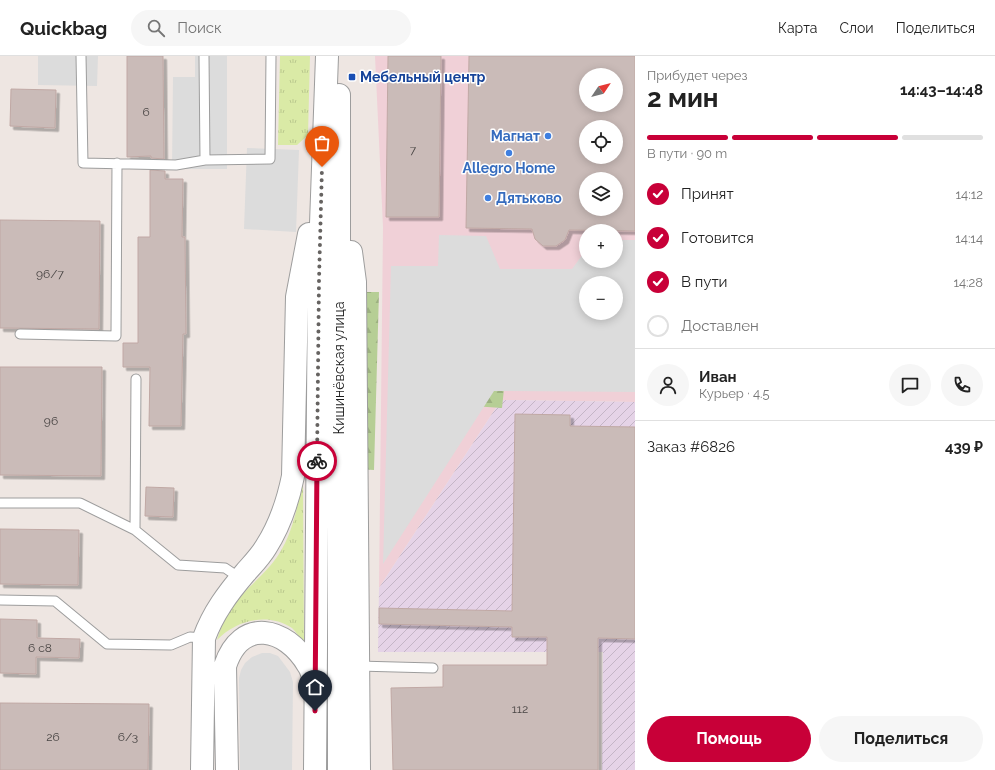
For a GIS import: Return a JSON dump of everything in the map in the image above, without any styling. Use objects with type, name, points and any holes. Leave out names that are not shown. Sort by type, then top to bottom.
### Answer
[{"type":"street","name":"Кишинёвская улица","points":[[327,56],[331,167],[340,679],[339,770]]},
{"type":"street","name":"Кишинёвская улица","points":[[315,770],[319,280],[331,167],[338,56]]},
{"type":"street","points":[[202,770],[204,638],[210,621],[223,600],[265,548],[278,526],[288,497],[293,476],[297,297],[331,167]]},
{"type":"street","points":[[331,167],[355,282],[359,770]]},
{"type":"street","points":[[227,770],[225,666],[228,657],[239,642],[255,632],[273,634],[284,639],[300,653],[309,665],[315,682]]},
{"type":"lane","points":[[82,56],[83,162],[176,165],[205,160],[270,159],[271,56]]},
{"type":"lane","points":[[204,56],[205,160]]},
{"type":"lane","points":[[20,334],[116,336],[116,163]]},
{"type":"lane","points":[[135,530],[136,379]]},
{"type":"lane","points":[[0,503],[80,503],[135,530],[178,565],[225,568],[240,578]]},
{"type":"lane","points":[[0,600],[55,601],[107,644],[170,645],[190,637],[204,638]]},
{"type":"lane","points":[[358,666],[433,668]]},
{"type":"shaded area","points":[[38,56],[98,56],[97,86],[38,85]]},
{"type":"shaded area","points":[[195,56],[227,56],[227,169],[172,169],[173,77],[195,77]]},
{"type":"shaded area","points":[[375,56],[635,56],[635,402],[501,400],[379,588],[383,227]]},
{"type":"shaded area","points":[[247,148],[299,150],[296,232],[244,229]]},
{"type":"shaded area","points":[[439,235],[486,236],[500,269],[572,269],[579,260],[579,268],[623,268],[623,240],[635,240],[635,392],[494,391],[383,564],[391,266],[438,266]]},
{"type":"shaded area","points":[[501,400],[635,402],[635,770],[602,770],[603,652],[378,652],[379,588]]},
{"type":"shaded area","points":[[262,653],[270,653],[278,656],[290,672],[293,682],[292,770],[240,770],[239,678],[245,663],[252,657]]},
{"type":"green space","points":[[280,56],[310,56],[308,135],[297,145],[278,145]]},
{"type":"green space","points":[[362,292],[379,292],[374,470],[357,469]]},
{"type":"green space","points":[[444,386],[504,389],[502,408],[443,404]]},
{"type":"green space","points":[[303,482],[304,643],[292,628],[283,623],[263,619],[253,620],[233,627],[217,640],[225,619],[234,604],[267,569],[284,546],[294,519]]},
{"type":"building","points":[[127,56],[163,56],[164,159],[151,158],[151,156],[127,157]]},
{"type":"building","points":[[388,56],[441,56],[439,217],[386,217]]},
{"type":"building","points":[[469,56],[635,56],[635,231],[623,231],[623,224],[579,224],[579,230],[569,230],[565,240],[556,246],[543,246],[535,239],[532,229],[466,228]]},
{"type":"building","points":[[11,89],[56,90],[55,128],[10,126]]},
{"type":"building","points":[[150,170],[165,171],[165,179],[183,179],[182,237],[185,237],[186,334],[183,334],[181,426],[149,426],[150,367],[123,367],[123,343],[138,343],[138,237],[150,237]]},
{"type":"building","points":[[0,220],[100,221],[99,329],[0,328]]},
{"type":"building","points":[[0,367],[102,367],[101,476],[0,475]]},
{"type":"building","points":[[515,414],[570,415],[570,426],[635,427],[635,639],[598,638],[598,770],[393,770],[391,688],[443,687],[443,665],[547,665],[547,637],[512,637],[512,627],[379,624],[379,608],[512,611]]},
{"type":"building","points":[[146,487],[174,488],[173,517],[145,516]]},
{"type":"building","points":[[0,529],[79,530],[78,585],[0,584]]},
{"type":"building","points":[[0,619],[37,620],[37,638],[80,639],[79,658],[36,657],[36,674],[0,673]]},
{"type":"building","points":[[0,703],[149,704],[148,770],[0,770]]},
{"type":"way so far","points":[[317,461],[322,167]]},
{"type":"place","name":"Мебельный центр","points":[[352,77]]},
{"type":"place","name":"Магнат","points":[[548,136]]},
{"type":"place","name":"Allegro Home","points":[[509,153]]},
{"type":"place","name":"Дятьково","points":[[488,198]]},
{"type":"route","points":[[315,711],[317,461]]}]
